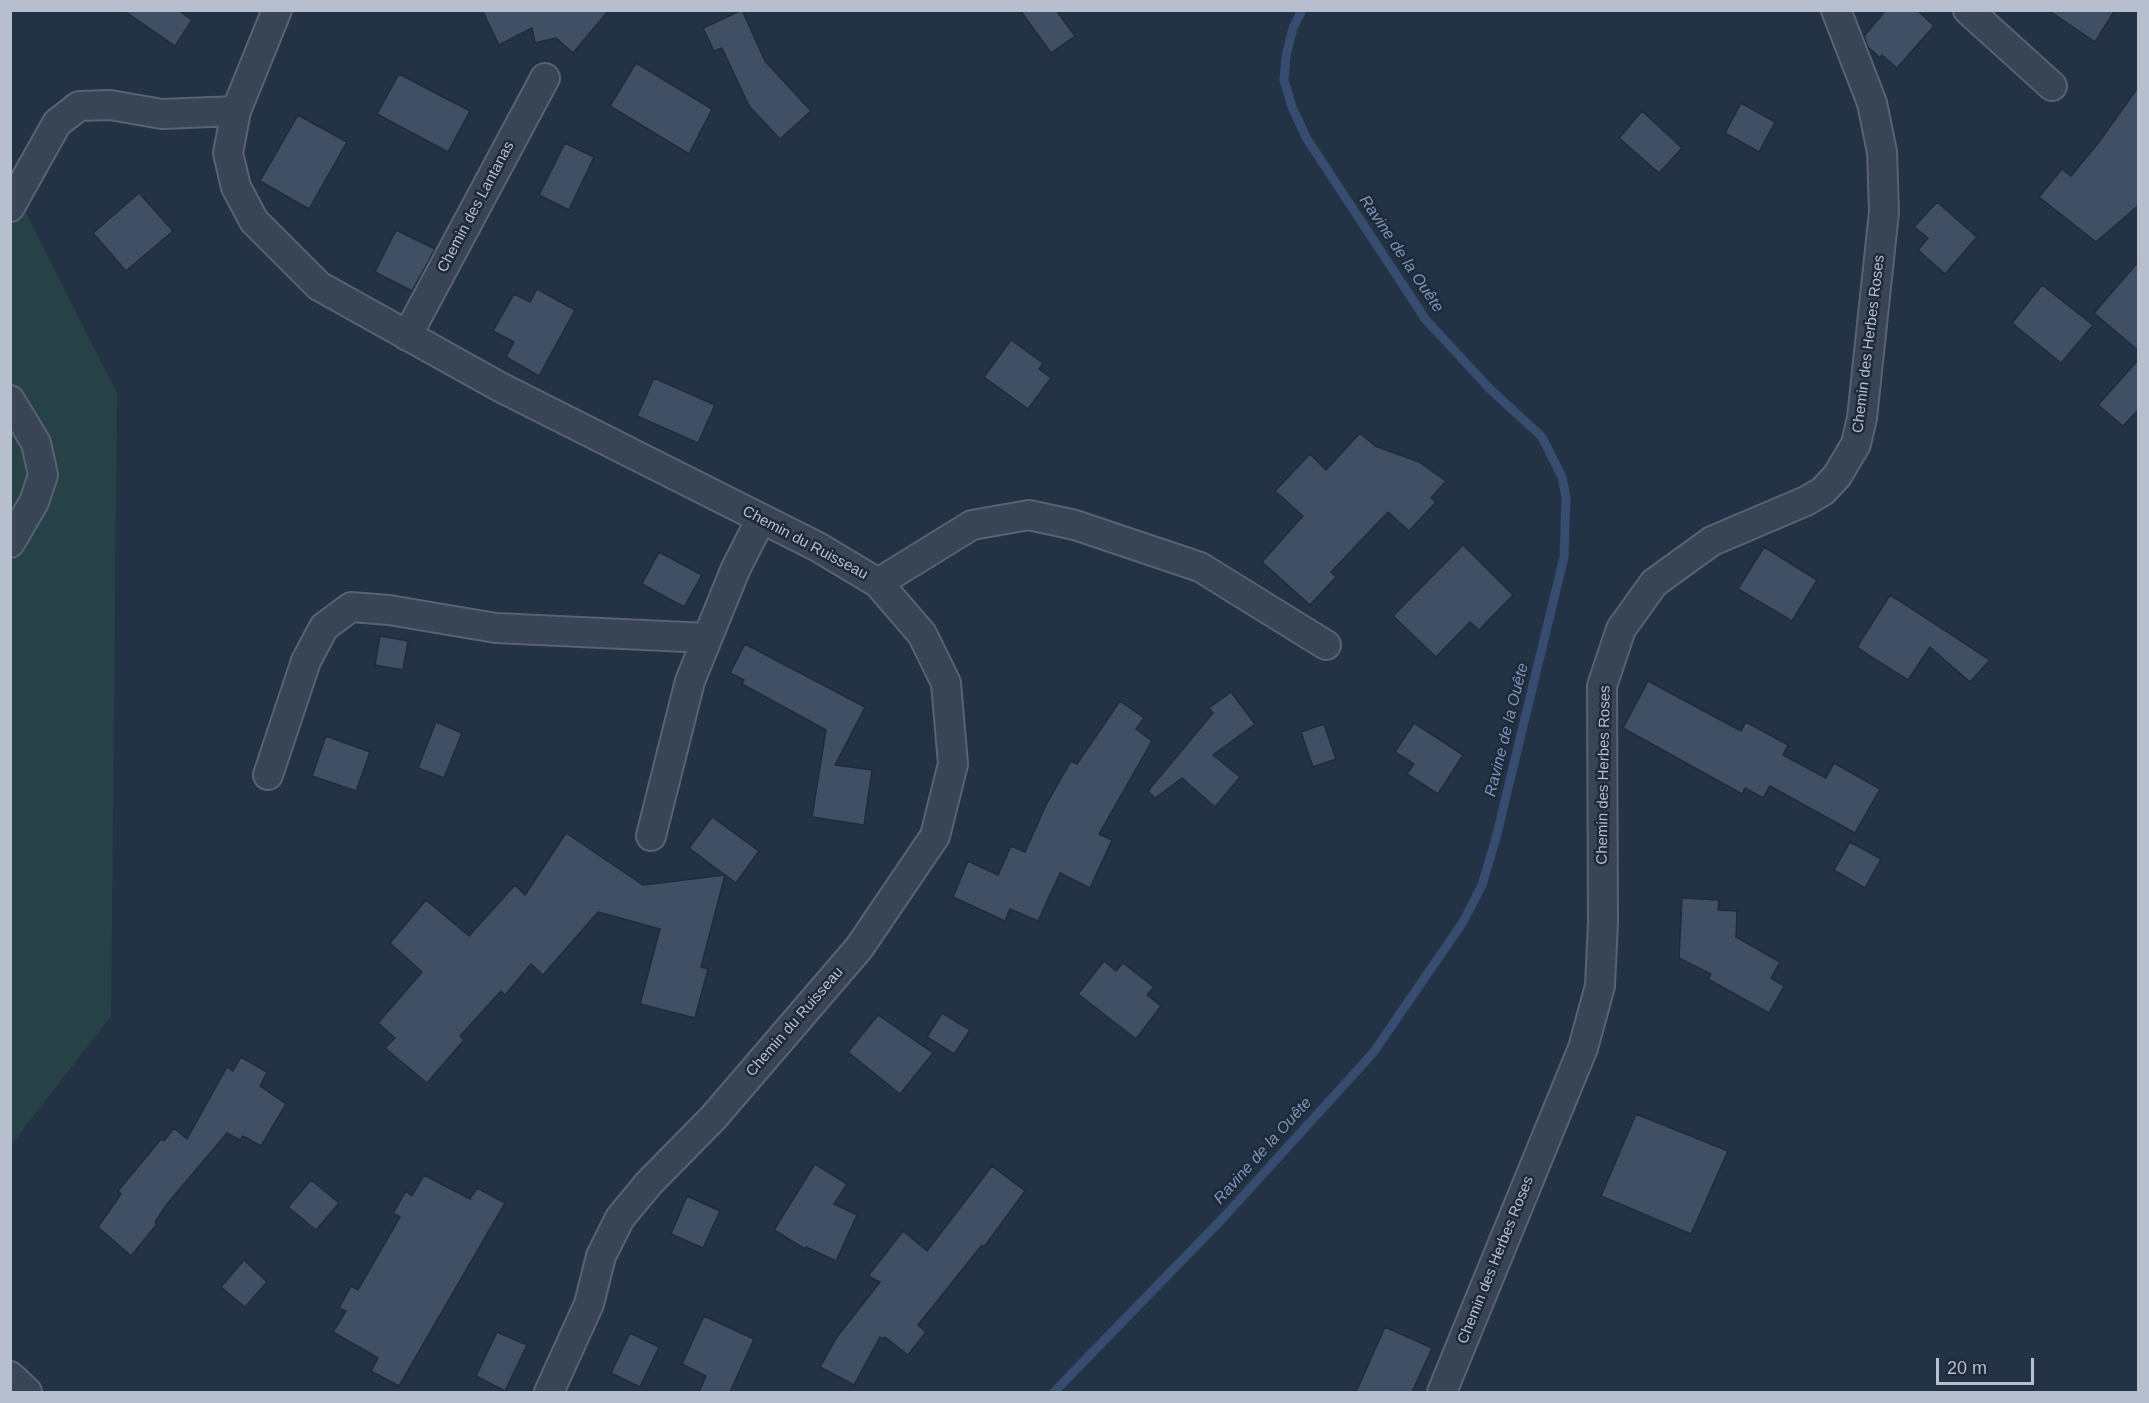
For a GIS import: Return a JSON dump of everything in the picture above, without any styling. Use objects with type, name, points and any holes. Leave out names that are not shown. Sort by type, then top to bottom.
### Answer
[{"type":"street","name":"Chemin du Ruisseau","points":[[277,10],[236,111],[228,153],[236,187],[254,220],[319,286],[500,387],[818,548],[878,583],[922,634],[946,683],[953,764],[935,836],[859,948],[713,1118],[649,1183],[620,1218],[602,1256],[589,1304],[549,1392]]},
{"type":"street","name":"Chemin des Herbes Roses","points":[[1442,1392],[1583,1048],[1600,986],[1603,922],[1602,686],[1621,629],[1654,583],[1712,541],[1806,501],[1823,491],[1837,476],[1856,444],[1862,418],[1884,212],[1882,164],[1872,104],[1836,10]]},
{"type":"street","points":[[1968,10],[2052,86]]},
{"type":"street","name":"Chemin des Lantanas","points":[[407,336],[545,78]]},
{"type":"street","points":[[10,207],[57,123],[79,106],[110,105],[162,114],[236,111]]},
{"type":"street","points":[[10,400],[36,443],[43,475],[34,502],[10,543]]},
{"type":"street","points":[[878,583],[972,525],[1029,515],[1075,525],[1200,567],[1326,645]]},
{"type":"street","points":[[651,836],[690,681],[736,568],[761,519]]},
{"type":"street","points":[[268,775],[306,661],[324,627],[351,607],[389,610],[496,628],[707,638]]},
{"type":"street","points":[[10,1376],[27,1392]]},
{"type":"green space","points":[[10,182],[117,393],[111,1016],[11,1145]]},
{"type":"building","points":[[123,10],[178,10],[192,20],[175,46]]},
{"type":"building","points":[[482,10],[609,10],[573,53],[556,38],[535,43],[532,28],[499,45]]},
{"type":"building","points":[[742,10],[765,61],[811,111],[780,139],[749,106],[722,48],[714,51],[703,28]]},
{"type":"building","points":[[1020,10],[1056,10],[1075,36],[1051,53]]},
{"type":"building","points":[[1886,10],[1917,10],[1934,26],[1897,68],[1882,55],[1880,58],[1868,47],[1864,36]]},
{"type":"building","points":[[2048,10],[2115,10],[2095,42]]},
{"type":"building","points":[[636,63],[712,109],[689,154],[610,106]]},
{"type":"building","points":[[399,74],[470,111],[448,152],[377,114]]},
{"type":"building","points":[[2139,86],[2139,205],[2096,242],[2039,197],[2062,169],[2071,176],[2099,142]]},
{"type":"building","points":[[1741,103],[1775,122],[1759,152],[1725,133]]},
{"type":"building","points":[[1642,111],[1682,148],[1659,173],[1619,138]]},
{"type":"building","points":[[298,115],[347,142],[309,209],[260,181]]},
{"type":"building","points":[[565,143],[594,157],[569,210],[539,195]]},
{"type":"building","points":[[139,193],[173,231],[126,271],[93,233]]},
{"type":"building","points":[[1937,202],[1977,237],[1945,274],[1918,250],[1928,238],[1914,227]]},
{"type":"building","points":[[396,230],[435,249],[412,291],[375,272]]},
{"type":"building","points":[[2139,261],[2139,351],[2094,313]]},
{"type":"building","points":[[2042,285],[2093,325],[2061,363],[2012,323]]},
{"type":"building","points":[[537,289],[575,310],[539,376],[506,357],[514,342],[493,331],[514,294],[530,302]]},
{"type":"building","points":[[1011,340],[1043,363],[1039,369],[1051,378],[1028,409],[984,377]]},
{"type":"building","points":[[2139,359],[2139,409],[2123,426],[2098,405]]},
{"type":"building","points":[[654,378],[715,405],[698,443],[637,416]]},
{"type":"building","points":[[1360,433],[1375,446],[1419,462],[1446,481],[1431,498],[1436,502],[1409,531],[1388,512],[1331,572],[1336,577],[1310,605],[1262,562],[1303,516],[1275,491],[1310,454],[1326,470]]},
{"type":"building","points":[[1463,545],[1513,595],[1479,630],[1470,622],[1436,657],[1393,616]]},
{"type":"building","points":[[1764,547],[1817,580],[1792,621],[1738,589]]},
{"type":"building","points":[[659,552],[702,575],[684,607],[642,584]]},
{"type":"building","points":[[1890,595],[1990,660],[1970,682],[1930,647],[1908,680],[1873,658],[1857,647]]},
{"type":"building","points":[[380,636],[408,641],[403,670],[375,665]]},
{"type":"building","points":[[745,644],[865,707],[835,765],[872,770],[864,825],[812,817],[826,730],[742,684],[744,680],[730,673]]},
{"type":"building","points":[[1648,681],[1741,731],[1746,722],[1788,745],[1783,755],[1826,778],[1834,763],[1880,789],[1855,833],[1770,786],[1763,798],[1745,788],[1742,794],[1623,728]]},
{"type":"building","points":[[1231,692],[1255,724],[1213,755],[1240,777],[1215,807],[1182,778],[1155,798],[1148,791],[1213,713],[1209,708]]},
{"type":"building","points":[[1120,701],[1144,718],[1136,729],[1152,741],[1099,834],[1112,840],[1090,888],[1060,873],[1038,921],[1010,909],[1005,921],[953,897],[968,861],[998,875],[1011,846],[1025,852],[1046,805],[1071,761],[1077,764]]},
{"type":"building","points":[[436,722],[462,733],[444,778],[418,768]]},
{"type":"building","points":[[1414,723],[1463,755],[1438,794],[1407,774],[1414,764],[1395,752]]},
{"type":"building","points":[[1324,724],[1336,759],[1313,767],[1301,732]]},
{"type":"building","points":[[326,736],[370,752],[356,791],[312,776]]},
{"type":"building","points":[[712,817],[759,851],[736,883],[689,848]]},
{"type":"building","points":[[566,833],[643,885],[725,875],[701,967],[708,969],[695,1018],[640,1004],[660,929],[598,912],[543,975],[531,964],[505,995],[501,991],[460,1036],[464,1040],[427,1083],[385,1048],[395,1038],[378,1023],[422,972],[390,943],[426,900],[469,936],[515,885],[525,895]]},
{"type":"building","points":[[1850,842],[1881,859],[1865,888],[1834,870]]},
{"type":"building","points":[[1682,898],[1719,900],[1718,910],[1737,911],[1736,937],[1780,962],[1771,978],[1784,986],[1769,1013],[1708,979],[1711,974],[1679,958]]},
{"type":"building","points":[[1104,961],[1116,971],[1123,963],[1154,987],[1147,995],[1161,1006],[1136,1039],[1078,994]]},
{"type":"building","points":[[942,1013],[970,1030],[954,1054],[927,1037]]},
{"type":"building","points":[[878,1015],[933,1053],[900,1094],[848,1052]]},
{"type":"building","points":[[241,1057],[267,1072],[260,1086],[286,1104],[261,1146],[243,1136],[240,1140],[227,1133],[167,1204],[155,1222],[157,1224],[131,1256],[98,1227],[121,1194],[118,1191],[161,1139],[164,1141],[174,1128],[187,1139],[227,1067],[233,1071]]},
{"type":"building","points":[[1636,1114],[1728,1151],[1691,1234],[1601,1196]]},
{"type":"building","points":[[815,1164],[847,1184],[834,1204],[857,1215],[836,1261],[806,1247],[805,1249],[774,1230]]},
{"type":"building","points":[[992,1166],[1025,1191],[984,1247],[982,1245],[918,1325],[926,1332],[908,1355],[885,1337],[883,1339],[880,1337],[854,1385],[820,1367],[837,1337],[880,1282],[868,1276],[903,1231],[927,1251]]},
{"type":"building","points":[[424,1175],[470,1199],[477,1188],[505,1203],[399,1386],[371,1371],[378,1358],[333,1332],[346,1311],[339,1308],[351,1286],[358,1290],[400,1217],[393,1213],[406,1191],[412,1196]]},
{"type":"building","points":[[311,1180],[339,1203],[316,1230],[288,1207]]},
{"type":"building","points":[[687,1196],[720,1211],[703,1248],[671,1234]]},
{"type":"building","points":[[244,1260],[267,1282],[245,1307],[221,1287]]},
{"type":"building","points":[[704,1316],[754,1339],[730,1392],[699,1392],[706,1376],[682,1364]]},
{"type":"building","points":[[1385,1327],[1432,1348],[1412,1392],[1356,1392]]},
{"type":"building","points":[[497,1332],[527,1345],[505,1391],[476,1376]]},
{"type":"building","points":[[630,1333],[659,1347],[640,1387],[611,1373]]},
{"type":"waterway","name":"Ravine de la Ouête","points":[[1054,1392],[1223,1218],[1373,1053],[1463,922],[1482,885],[1496,838],[1564,557],[1566,498],[1562,477],[1542,437],[1490,389],[1426,320],[1307,139],[1292,107],[1284,80],[1286,56],[1293,28],[1302,10]]}]
